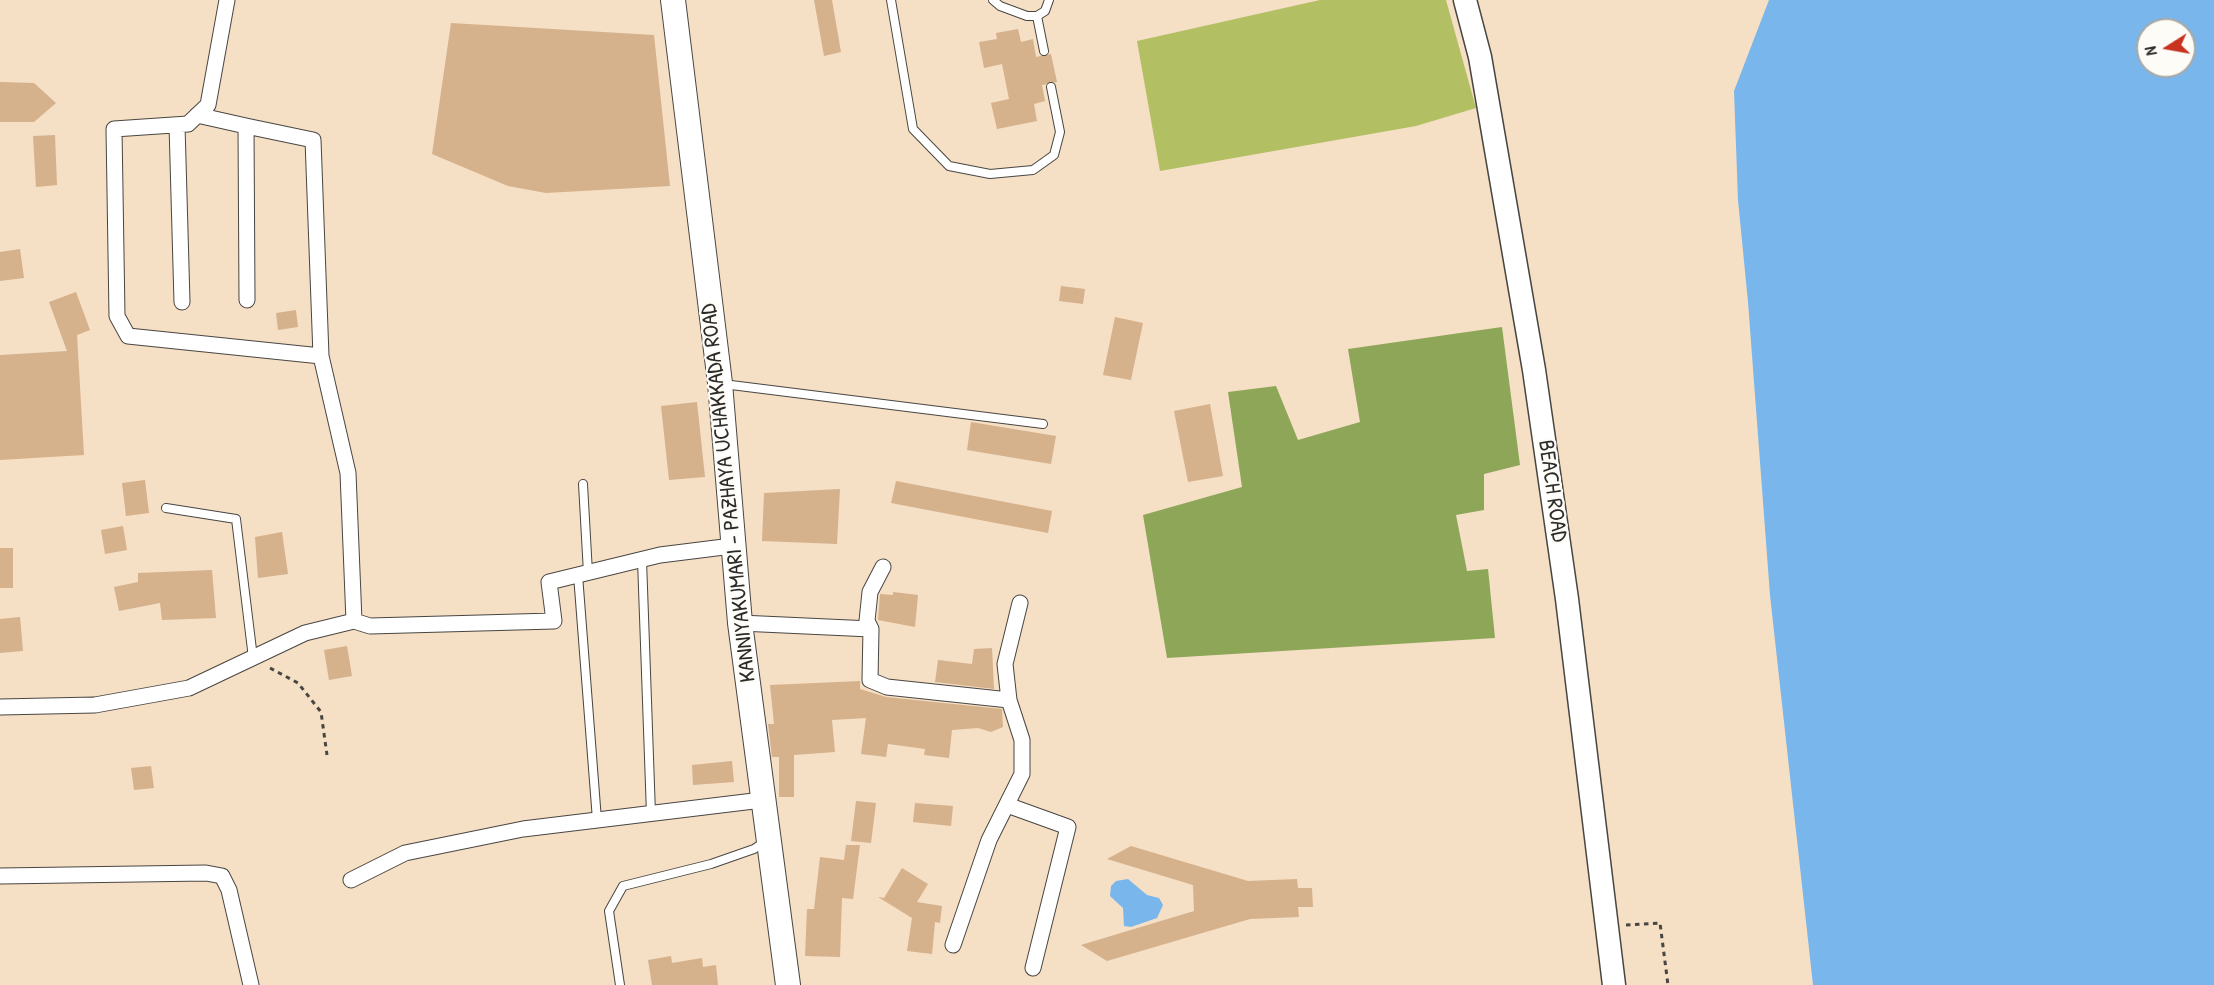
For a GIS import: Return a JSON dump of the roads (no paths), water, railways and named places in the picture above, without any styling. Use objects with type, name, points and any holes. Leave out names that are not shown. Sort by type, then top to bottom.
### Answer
[{"type":"main road","name":"KANNIYAKUMARI - PAZHAYA UCHAKKADA ROAD","points":[[674,0],[720,383],[740,623],[788,985]]},
{"type":"street","points":[[227,0],[208,105],[188,124],[114,129],[117,316],[128,336],[321,356]]},
{"type":"street","name":"BEACH ROAD","points":[[1466,0],[1480,57],[1534,370],[1567,599],[1614,985]]},
{"type":"street","points":[[197,115],[313,140],[321,356],[348,473],[354,621]]},
{"type":"street","points":[[177,125],[182,302]]},
{"type":"street","points":[[246,126],[247,300]]},
{"type":"street","points":[[0,707],[95,705],[189,687],[305,633],[354,621],[370,626],[554,621],[549,582],[642,560],[732,546]]},
{"type":"street","points":[[883,567],[870,592],[867,621],[871,629],[870,680],[887,687],[1009,700]]},
{"type":"street","points":[[953,945],[989,840],[1022,774],[1022,740],[1009,700],[1005,664],[1020,603]]},
{"type":"street","points":[[740,623],[871,629]]},
{"type":"street","points":[[351,880],[405,853],[523,829],[762,800]]},
{"type":"street","points":[[1006,805],[1068,827],[1033,968]]},
{"type":"street","points":[[0,876],[206,873],[222,876],[228,890],[251,985]]},
{"type":"lane","points":[[891,0],[914,129],[949,166],[990,174],[1034,170],[1054,155],[1060,132],[1051,87]]},
{"type":"lane","points":[[993,0],[1000,6],[1027,16],[1037,16],[1045,11],[1049,0]]},
{"type":"lane","points":[[1037,16],[1044,51]]},
{"type":"lane","points":[[720,383],[1043,424]]},
{"type":"lane","points":[[583,483],[583,574],[597,820]]},
{"type":"lane","points":[[166,508],[236,519],[253,657]]},
{"type":"lane","points":[[642,560],[651,814]]},
{"type":"lane","points":[[620,985],[609,911],[623,886],[711,864],[754,849],[768,839]]},
{"type":"water","points":[[1769,0],[2214,0],[2214,985],[1813,985],[1770,595],[1738,200],[1734,91]]},
{"type":"water","points":[[1128,879],[1147,895],[1159,898],[1163,905],[1157,918],[1131,927],[1124,926],[1123,908],[1110,896],[1111,886],[1116,881]]}]
